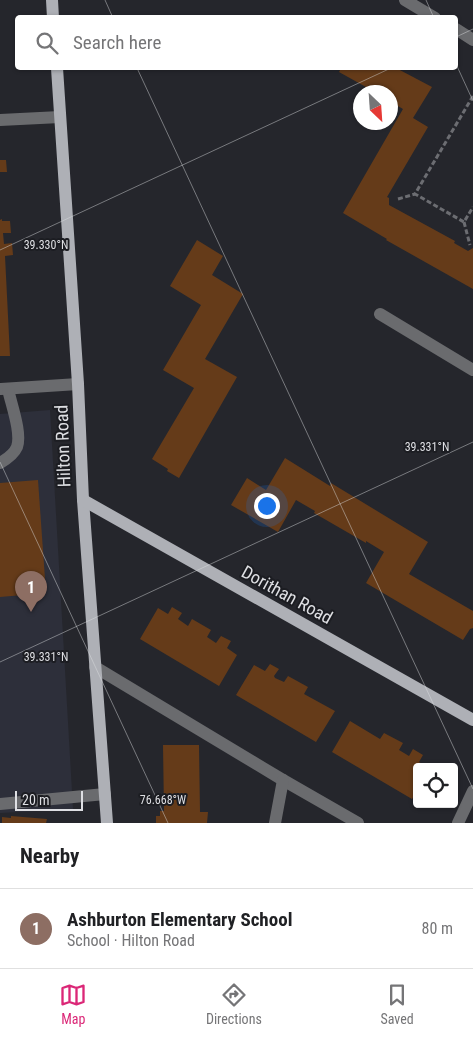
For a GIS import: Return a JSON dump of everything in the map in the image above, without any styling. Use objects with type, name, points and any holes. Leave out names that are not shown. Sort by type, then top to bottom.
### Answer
[{"type":"main road","points":[[52,0],[53,15]]},
{"type":"main road","name":"Hilton Road","points":[[57,70],[78,384],[83,500],[107,823]]},
{"type":"main road","name":"Dorithan Road","points":[[83,500],[473,720]]},
{"type":"street","points":[[405,0],[430,15]]},
{"type":"street","points":[[458,31],[473,40]]},
{"type":"street","points":[[0,120],[60,117]]},
{"type":"street","points":[[380,314],[473,370]]},
{"type":"street","points":[[0,463],[9,458],[16,448],[18,438],[4,389],[78,384]]},
{"type":"street","points":[[95,667],[358,823]]},
{"type":"street","points":[[275,823],[283,780]]},
{"type":"street","points":[[458,823],[473,791]]},
{"type":"street","points":[[0,804],[105,794]]},
{"type":"path","points":[[398,199],[415,194],[473,96]]},
{"type":"path","points":[[415,194],[464,222]]},
{"type":"path","points":[[470,245],[464,222],[473,207]]},
{"type":"shaded area","points":[[50,410],[73,809],[0,813],[0,414]]},
{"type":"building","points":[[340,70],[400,70],[432,87],[413,118],[428,127],[387,197],[389,198],[389,205],[455,241],[454,243],[468,251],[473,248],[473,289],[386,240],[343,213],[391,130],[398,130],[398,118],[403,109],[398,106],[398,85],[362,85],[339,72]]},
{"type":"building","points":[[0,160],[6,160],[7,172],[0,172]]},
{"type":"building","points":[[2,219],[2,221],[10,221],[11,233],[3,233],[4,244],[12,243],[13,255],[5,256],[10,356],[0,356],[0,220]]},
{"type":"building","points":[[197,240],[223,256],[212,275],[243,294],[205,359],[237,377],[179,478],[152,459],[194,388],[163,370],[201,305],[170,286]]},
{"type":"building","points":[[285,458],[330,486],[331,483],[428,542],[409,574],[473,611],[473,628],[470,629],[463,640],[366,583],[384,552],[314,513],[315,511],[296,500],[278,532],[231,505],[247,478],[266,490]]},
{"type":"building","points":[[38,480],[46,593],[0,597],[0,483]]},
{"type":"building","points":[[172,607],[182,613],[178,619],[188,626],[192,619],[211,630],[207,637],[216,643],[221,636],[231,641],[227,648],[237,655],[219,686],[140,639],[158,608],[168,614]]},
{"type":"building","points":[[270,664],[279,669],[274,676],[275,678],[284,682],[288,676],[308,687],[304,694],[335,711],[316,742],[236,695],[254,665],[265,671]]},
{"type":"building","points":[[350,721],[380,739],[384,733],[403,743],[399,750],[409,756],[413,749],[423,755],[419,762],[421,763],[413,763],[413,797],[412,799],[332,752]]},
{"type":"building","points":[[163,745],[199,745],[200,812],[208,812],[207,823],[156,823],[156,816],[160,816],[160,811],[164,811]]},
{"type":"building","points":[[11,816],[47,819],[46,823],[2,823],[2,817],[11,818]]},
{"type":"place","name":"Ashburton Elementary School","points":[[31,612]]}]
